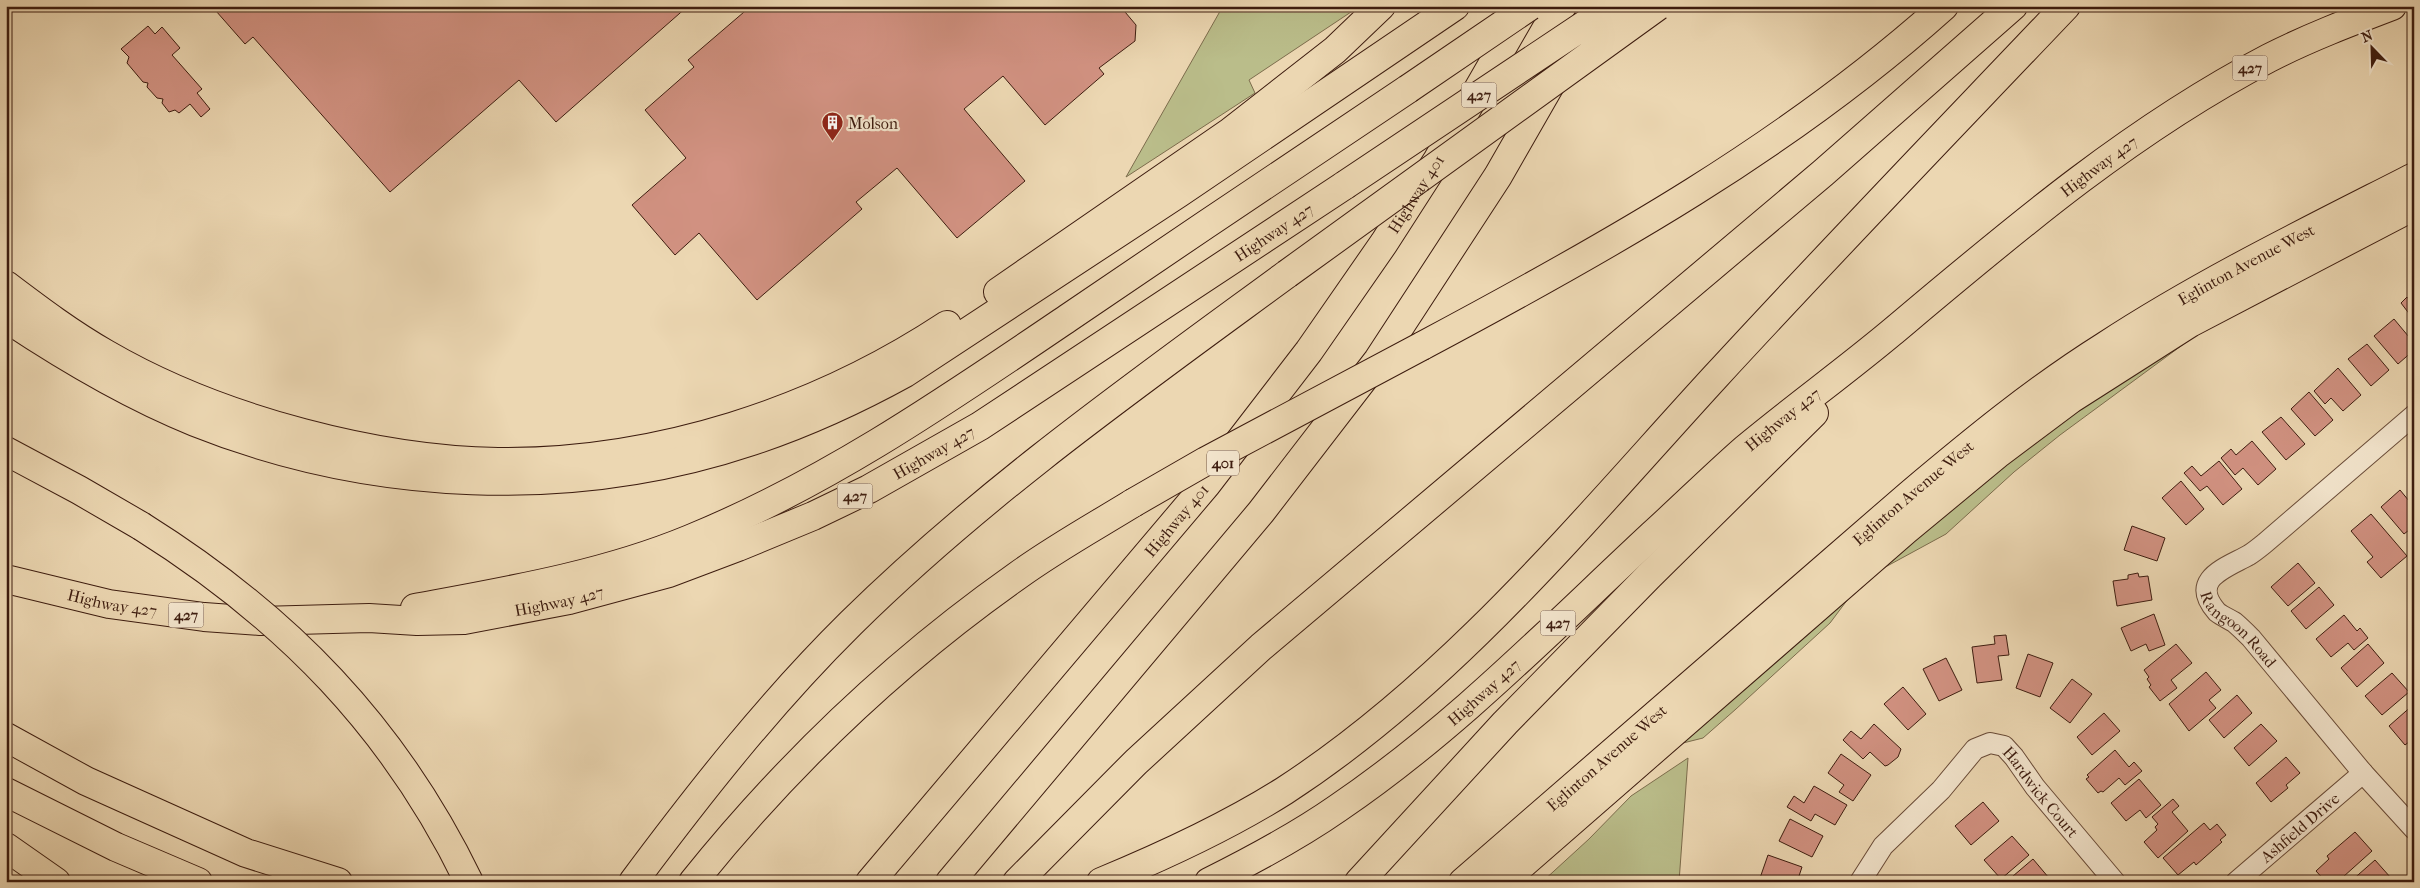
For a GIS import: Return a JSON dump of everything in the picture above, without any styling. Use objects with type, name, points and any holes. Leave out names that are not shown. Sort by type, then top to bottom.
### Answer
[{"type":"main road","points":[[6,286],[100,350],[165,384],[222,408],[266,423],[356,447],[445,459],[498,462],[562,458],[625,451],[685,440],[786,408],[836,388],[940,330],[1230,132],[1328,55],[1381,6]]},
{"type":"main road","points":[[6,318],[55,351],[154,404],[196,422],[333,463],[460,480],[558,479],[646,468],[694,458],[761,438],[858,399],[905,374],[1171,199],[1455,6]]},
{"type":"main road","name":"Highway 401","points":[[870,882],[1206,485],[1309,351],[1384,243],[1438,159],[1526,6]]},
{"type":"main road","points":[[369,618],[533,585],[612,565],[689,540],[804,486],[846,464],[946,401],[1530,6]]},
{"type":"main road","points":[[950,882],[1261,512],[1378,360],[1498,176],[1595,6]]},
{"type":"main road","name":"Highway 427","points":[[6,579],[110,604],[204,617],[260,621],[369,618],[417,621],[464,620],[560,602],[669,572],[813,516],[918,462],[980,426],[1613,6]]},
{"type":"main road","points":[[632,882],[715,774],[757,725],[850,624],[949,533],[1041,458],[1287,274],[1658,6]]},
{"type":"main road","points":[[693,882],[757,806],[796,764],[907,661],[1018,575],[1133,503],[1607,245],[1726,173],[1858,78],[1944,6]]},
{"type":"main road","points":[[1016,882],[1136,762],[1261,648],[1808,186],[2013,6]]},
{"type":"main road","points":[[1101,882],[1212,832],[1284,791],[1357,739],[1430,676],[1498,611],[1789,296],[2066,6]]},
{"type":"main road","name":"Highway 427","points":[[1209,882],[1283,842],[1337,809],[1390,770],[1508,670],[1744,450],[1888,336],[1997,243],[2119,150],[2182,108],[2270,57],[2342,25],[2392,6]]},
{"type":"main road","name":"Eglinton Avenue West","points":[[1463,882],[1908,494],[2039,390],[2104,346],[2212,282],[2414,177]]},
{"type":"main road","name":"Eglinton Avenue West","points":[[1502,882],[1914,524],[1999,453],[2064,404],[2190,323],[2414,206]]},
{"type":"main road","points":[[1359,882],[1505,723],[1649,576],[1786,442],[1888,336]]},
{"type":"main road","points":[[6,451],[80,490],[191,558],[252,604],[303,649],[338,686],[402,766],[430,808],[469,882]]},
{"type":"main road","points":[[6,737],[86,781],[246,853],[338,882]]},
{"type":"main road","points":[[6,792],[116,847],[198,882]]},
{"type":"main road","points":[[6,847],[56,882]]},
{"type":"street","name":"Rangoon Road","points":[[2414,415],[2265,543],[2249,555],[2228,564],[2215,573],[2207,586],[2208,600],[2219,614],[2241,628],[2251,638],[2363,773],[2414,829]]},
{"type":"street","name":"Hardwick Court","points":[[1860,882],[1883,846],[1941,790],[1975,749],[1990,743],[2004,746],[2014,757],[2035,787],[2115,882]]},
{"type":"street","name":"Ashfield Drive","points":[[2236,882],[2363,773]]},
{"type":"green space","points":[[1223,6],[1360,6],[1249,80],[1255,93],[1126,177]]},
{"type":"green space","points":[[2200,332],[2060,435],[2014,472],[1946,534],[1878,571],[1855,590],[2062,416]]},
{"type":"green space","points":[[1854,591],[1830,623],[1703,738],[1679,744],[1772,660]]},
{"type":"green space","points":[[1688,758],[1679,882],[1542,882],[1589,839],[1631,796]]},
{"type":"building","points":[[222,6],[688,6],[556,122],[519,80],[390,192],[253,37],[245,44],[216,11]]},
{"type":"building","name":"Molson","points":[[751,6],[1120,6],[1136,25],[1135,41],[1099,68],[1104,74],[1045,125],[1003,76],[964,109],[1025,181],[957,238],[897,168],[856,202],[862,209],[757,300],[699,233],[675,255],[632,205],[686,158],[645,110],[694,67],[688,60]]},
{"type":"building","points":[[148,26],[155,34],[162,27],[180,48],[172,55],[202,89],[197,93],[210,109],[201,117],[190,104],[179,113],[175,110],[169,112],[162,103],[163,99],[157,98],[147,87],[148,83],[143,82],[127,63],[129,57],[121,49]]},
{"type":"building","points":[[2407,297],[2412,303],[2414,302],[2414,320],[2401,303]]},
{"type":"building","points":[[2394,319],[2414,343],[2414,350],[2398,364],[2374,336]]},
{"type":"building","points":[[2367,344],[2389,370],[2371,386],[2348,359]]},
{"type":"building","points":[[2338,368],[2361,395],[2343,411],[2331,398],[2325,404],[2314,391]]},
{"type":"building","points":[[2309,392],[2333,420],[2315,436],[2291,409]]},
{"type":"building","points":[[2281,417],[2305,444],[2286,460],[2262,432]]},
{"type":"building","points":[[2252,441],[2276,469],[2258,485],[2243,468],[2235,475],[2221,458],[2231,449],[2236,455]]},
{"type":"building","points":[[2219,461],[2242,489],[2223,505],[2207,486],[2200,491],[2184,473],[2192,466],[2201,476]]},
{"type":"building","points":[[2181,481],[2204,509],[2186,525],[2162,498]]},
{"type":"building","points":[[2400,490],[2414,507],[2414,526],[2404,534],[2381,507]]},
{"type":"building","points":[[2371,514],[2407,556],[2381,578],[2367,562],[2373,557],[2351,531]]},
{"type":"building","points":[[2132,526],[2165,538],[2157,561],[2124,550]]},
{"type":"building","points":[[2298,563],[2315,583],[2288,606],[2271,587]]},
{"type":"building","points":[[2138,573],[2139,577],[2148,576],[2152,600],[2117,606],[2113,581],[2128,579],[2128,575]]},
{"type":"building","points":[[2319,587],[2334,605],[2306,629],[2291,611]]},
{"type":"building","points":[[2154,614],[2165,645],[2149,651],[2146,644],[2131,651],[2121,628]]},
{"type":"building","points":[[2344,615],[2357,631],[2360,628],[2368,638],[2354,650],[2348,643],[2331,657],[2316,639]]},
{"type":"building","points":[[2006,635],[2009,655],[1998,656],[2002,680],[1977,683],[1972,647],[1995,644],[1994,636]]},
{"type":"building","points":[[2176,644],[2192,663],[2171,680],[2177,688],[2160,701],[2149,687],[2151,685],[2147,679],[2149,677],[2144,670]]},
{"type":"building","points":[[2368,644],[2384,663],[2357,687],[2341,668]]},
{"type":"building","points":[[2028,654],[2053,663],[2040,697],[2016,688]]},
{"type":"building","points":[[1946,658],[1962,690],[1939,701],[1923,669]]},
{"type":"building","points":[[2206,672],[2221,690],[2209,700],[2216,708],[2189,731],[2169,704]]},
{"type":"building","points":[[2392,673],[2409,692],[2382,715],[2365,696]]},
{"type":"building","points":[[2072,679],[2092,694],[2070,723],[2050,708]]},
{"type":"building","points":[[1903,687],[1926,714],[1908,730],[1884,704]]},
{"type":"building","points":[[2237,695],[2252,713],[2224,738],[2209,720]]},
{"type":"building","points":[[2414,704],[2414,738],[2405,745],[2389,726]]},
{"type":"building","points":[[2104,713],[2120,731],[2092,755],[2077,737]]},
{"type":"building","points":[[1874,724],[1901,749],[1898,757],[1885,766],[1870,752],[1863,759],[1843,740],[1851,731],[1861,739]]},
{"type":"building","points":[[2261,724],[2277,741],[2249,766],[2234,748]]},
{"type":"building","points":[[2115,750],[2129,767],[2134,762],[2142,771],[2125,785],[2119,778],[2103,792],[2098,793],[2086,779],[2089,777],[2087,775]]},
{"type":"building","points":[[1841,754],[1871,775],[1853,801],[1839,792],[1844,785],[1828,773]]},
{"type":"building","points":[[2286,757],[2300,773],[2286,785],[2288,788],[2271,802],[2256,783]]},
{"type":"building","points":[[2139,779],[2161,805],[2146,818],[2140,810],[2126,821],[2111,803]]},
{"type":"building","points":[[1814,786],[1847,805],[1835,825],[1815,814],[1811,821],[1787,807],[1794,796],[1804,803]]},
{"type":"building","points":[[2173,799],[2179,806],[2172,812],[2188,831],[2158,858],[2144,842],[2157,830],[2155,827],[2158,824],[2152,817]]},
{"type":"building","points":[[1983,802],[1999,821],[1971,845],[1955,826]]},
{"type":"building","points":[[1790,819],[1823,836],[1812,857],[1779,841]]},
{"type":"building","points":[[2204,823],[2210,830],[2217,824],[2226,835],[2220,840],[2222,842],[2196,865],[2194,862],[2178,875],[2163,858]]},
{"type":"building","points":[[2355,832],[2372,851],[2343,877],[2340,882],[2326,882],[2316,871],[2329,859],[2327,856]]},
{"type":"building","points":[[2012,836],[2029,855],[2001,879],[1984,860]]},
{"type":"building","points":[[1768,855],[1802,867],[1797,882],[1770,882],[1760,878]]},
{"type":"building","points":[[2033,859],[2049,878],[2045,882],[2006,882]]},
{"type":"building","points":[[2375,860],[2391,878],[2387,882],[2350,882]]},
{"type":"place","name":"Molson","points":[[832,142]]}]
